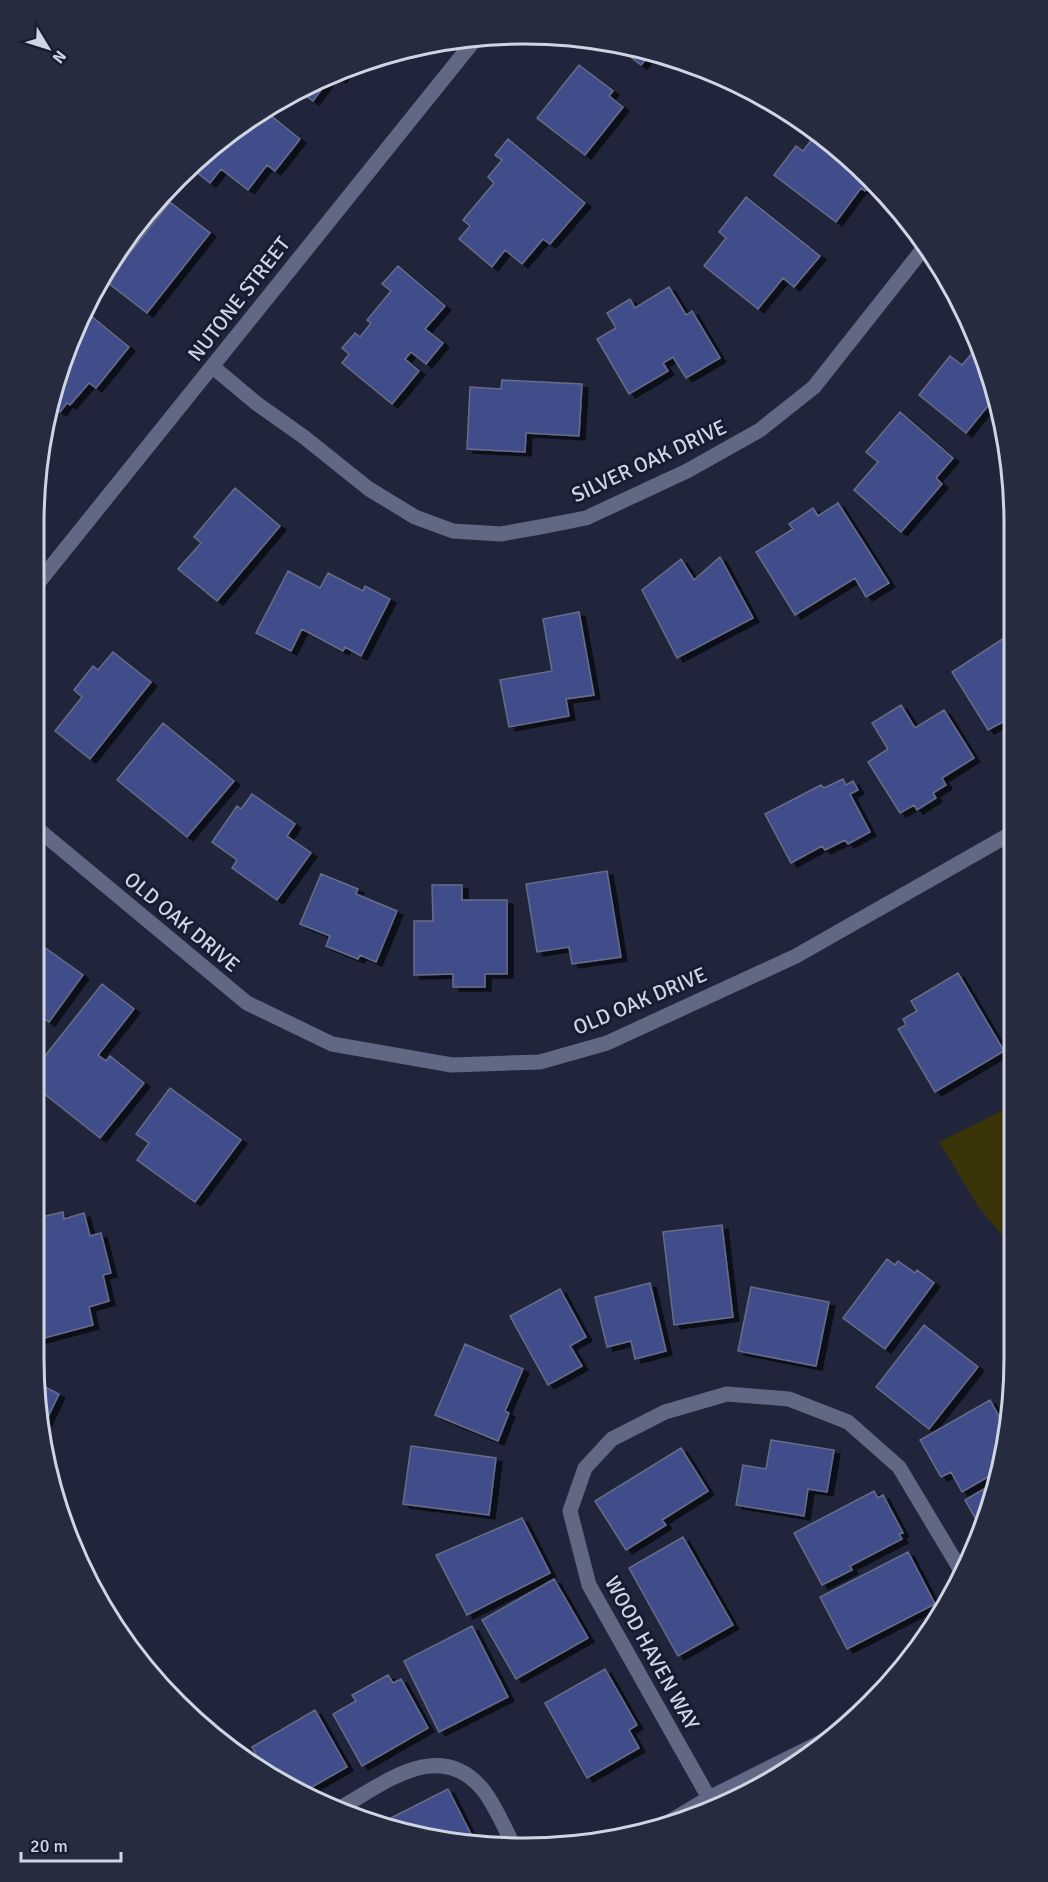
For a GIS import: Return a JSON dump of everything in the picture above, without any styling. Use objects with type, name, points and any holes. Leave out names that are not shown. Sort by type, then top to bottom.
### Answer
[{"type":"street","name":"NUTONE STREET","points":[[44,576],[469,47]]},
{"type":"street","name":"SILVER OAK DRIVE","points":[[213,367],[256,403],[304,437],[369,489],[415,517],[453,531],[501,534],[521,531],[586,518],[687,471],[760,430],[814,387],[921,252]]},
{"type":"street","name":"OLD OAK DRIVE","points":[[44,834],[247,1003],[332,1044],[452,1065],[540,1062],[607,1043],[796,956],[1004,838]]},
{"type":"street","name":"WOOD HAVEN WAY","points":[[709,1798],[589,1585],[570,1511],[585,1468],[612,1439],[665,1412],[727,1394],[789,1399],[848,1422],[899,1467],[958,1565]]},
{"type":"street","points":[[693,1807],[795,1755]]},
{"type":"street","points":[[347,1804],[406,1771],[434,1764],[460,1770],[484,1791],[509,1838]]},
{"type":"shaded area","points":[[1004,1110],[1004,1237],[979,1208],[939,1142]]},
{"type":"building","points":[[628,55],[646,59],[641,65]]},
{"type":"building","points":[[579,65],[613,91],[609,96],[623,107],[585,155],[537,118]]},
{"type":"building","points":[[323,88],[313,101],[306,96]]},
{"type":"building","points":[[271,116],[300,139],[275,171],[267,165],[248,190],[221,169],[210,183],[197,172],[231,143]]},
{"type":"building","points":[[508,139],[585,203],[550,244],[543,239],[522,264],[505,250],[492,267],[459,239],[470,226],[463,220],[494,183],[488,177],[502,160],[495,155]]},
{"type":"building","points":[[812,139],[868,188],[865,191],[861,188],[836,222],[774,175],[796,146],[803,151]]},
{"type":"building","points":[[746,197],[820,256],[794,287],[783,278],[758,309],[704,266],[726,238],[719,232]]},
{"type":"building","points":[[170,202],[210,233],[147,313],[108,283]]},
{"type":"building","points":[[398,266],[445,306],[425,329],[443,343],[426,364],[411,352],[405,359],[419,371],[392,404],[342,363],[349,354],[342,348],[355,333],[360,337],[371,323],[367,320],[391,291],[382,284]]},
{"type":"building","points":[[669,287],[686,315],[692,311],[720,358],[686,378],[673,357],[663,363],[668,371],[629,394],[597,339],[616,328],[607,313],[630,299],[635,308]]},
{"type":"building","points":[[91,316],[129,347],[96,388],[89,383],[70,405],[67,403],[60,412],[58,410],[69,370]]},
{"type":"building","points":[[973,353],[989,404],[966,433],[919,395],[950,356],[962,365]]},
{"type":"building","points":[[502,380],[582,384],[579,436],[526,433],[525,452],[467,449],[470,387],[501,389]]},
{"type":"building","points":[[900,412],[953,458],[936,478],[942,484],[901,532],[854,490],[878,462],[866,452]]},
{"type":"building","points":[[235,488],[280,526],[217,601],[178,569],[201,543],[194,537]]},
{"type":"building","points":[[838,503],[889,583],[866,597],[855,578],[795,615],[756,552],[793,529],[789,524],[813,508],[818,516]]},
{"type":"building","points":[[720,557],[753,618],[677,658],[642,590],[681,559],[694,580]]},
{"type":"building","points":[[288,571],[320,588],[328,573],[363,591],[365,586],[390,599],[361,656],[345,647],[343,651],[302,629],[291,651],[256,633]]},
{"type":"building","points":[[579,612],[594,695],[566,699],[569,716],[509,727],[500,680],[552,671],[543,619]]},
{"type":"building","points":[[1004,638],[1004,721],[988,730],[952,672]]},
{"type":"building","points":[[113,652],[151,682],[90,759],[55,731],[82,697],[74,690],[93,666],[98,670]]},
{"type":"building","points":[[901,705],[915,728],[944,710],[974,758],[942,778],[946,785],[933,793],[936,798],[917,810],[914,805],[900,813],[868,762],[888,749],[872,723]]},
{"type":"building","points":[[163,723],[234,781],[187,837],[117,780]]},
{"type":"building","points":[[843,779],[846,785],[853,781],[858,790],[850,794],[870,832],[848,844],[845,840],[825,850],[822,846],[791,863],[765,814],[821,785],[824,788]]},
{"type":"building","points":[[252,794],[295,824],[287,836],[311,853],[277,900],[232,868],[237,860],[212,842],[237,806],[241,809]]},
{"type":"building","points":[[607,871],[621,957],[572,964],[569,947],[537,952],[526,884]]},
{"type":"building","points":[[321,874],[358,889],[356,894],[397,911],[376,962],[360,955],[358,959],[326,946],[330,936],[300,924]]},
{"type":"building","points":[[432,885],[462,885],[462,900],[507,900],[507,974],[485,974],[485,987],[453,987],[453,974],[414,975],[414,921],[433,921]]},
{"type":"building","points":[[44,947],[83,975],[49,1022],[44,1019]]},
{"type":"building","points":[[958,973],[1004,1051],[935,1092],[898,1029],[906,1025],[903,1019],[917,1011],[911,1001]]},
{"type":"building","points":[[102,984],[134,1009],[98,1055],[106,1061],[110,1056],[144,1083],[100,1138],[44,1094],[44,1057]]},
{"type":"building","points":[[170,1088],[241,1140],[195,1202],[137,1160],[149,1143],[136,1134]]},
{"type":"building","points":[[63,1212],[64,1219],[84,1213],[90,1236],[101,1233],[111,1273],[103,1275],[109,1301],[89,1307],[93,1325],[44,1338],[44,1216]]},
{"type":"building","points":[[722,1225],[733,1317],[674,1325],[663,1232]]},
{"type":"building","points":[[887,1259],[895,1265],[898,1261],[915,1273],[917,1270],[934,1283],[885,1349],[843,1318]]},
{"type":"building","points":[[650,1283],[666,1351],[635,1359],[631,1341],[607,1347],[595,1297]]},
{"type":"building","points":[[751,1287],[829,1302],[816,1366],[738,1351]]},
{"type":"building","points":[[560,1289],[586,1337],[570,1346],[582,1366],[548,1385],[510,1316]]},
{"type":"building","points":[[924,1325],[978,1367],[929,1429],[876,1387]]},
{"type":"building","points":[[465,1344],[523,1369],[505,1411],[509,1413],[498,1441],[435,1415]]},
{"type":"building","points":[[45,1387],[59,1394],[48,1417]]},
{"type":"building","points":[[990,1400],[1000,1419],[989,1476],[962,1492],[951,1472],[941,1477],[920,1440]]},
{"type":"building","points":[[771,1440],[834,1450],[827,1492],[808,1489],[804,1516],[736,1505],[743,1465],[766,1469]]},
{"type":"building","points":[[411,1446],[496,1458],[489,1515],[403,1504]]},
{"type":"building","points":[[681,1448],[708,1491],[662,1520],[666,1525],[626,1550],[595,1501]]},
{"type":"building","points":[[986,1488],[976,1520],[965,1500]]},
{"type":"building","points":[[874,1491],[878,1498],[883,1495],[903,1533],[899,1534],[902,1539],[850,1566],[852,1570],[822,1585],[794,1533]]},
{"type":"building","points":[[522,1518],[550,1573],[467,1615],[436,1555]]},
{"type":"building","points":[[683,1537],[733,1625],[678,1656],[629,1568]]},
{"type":"building","points":[[908,1552],[935,1604],[847,1649],[820,1597]]},
{"type":"building","points":[[554,1579],[588,1638],[516,1679],[482,1620]]},
{"type":"building","points":[[472,1626],[508,1697],[439,1732],[404,1661]]},
{"type":"building","points":[[605,1669],[637,1725],[629,1730],[639,1748],[587,1778],[545,1703]]},
{"type":"building","points":[[388,1675],[393,1683],[401,1679],[428,1728],[362,1766],[333,1714],[356,1701],[352,1695]]},
{"type":"building","points":[[315,1710],[347,1767],[310,1788],[259,1759],[252,1747]]},
{"type":"building","points":[[448,1789],[471,1835],[430,1829],[389,1819]]}]
